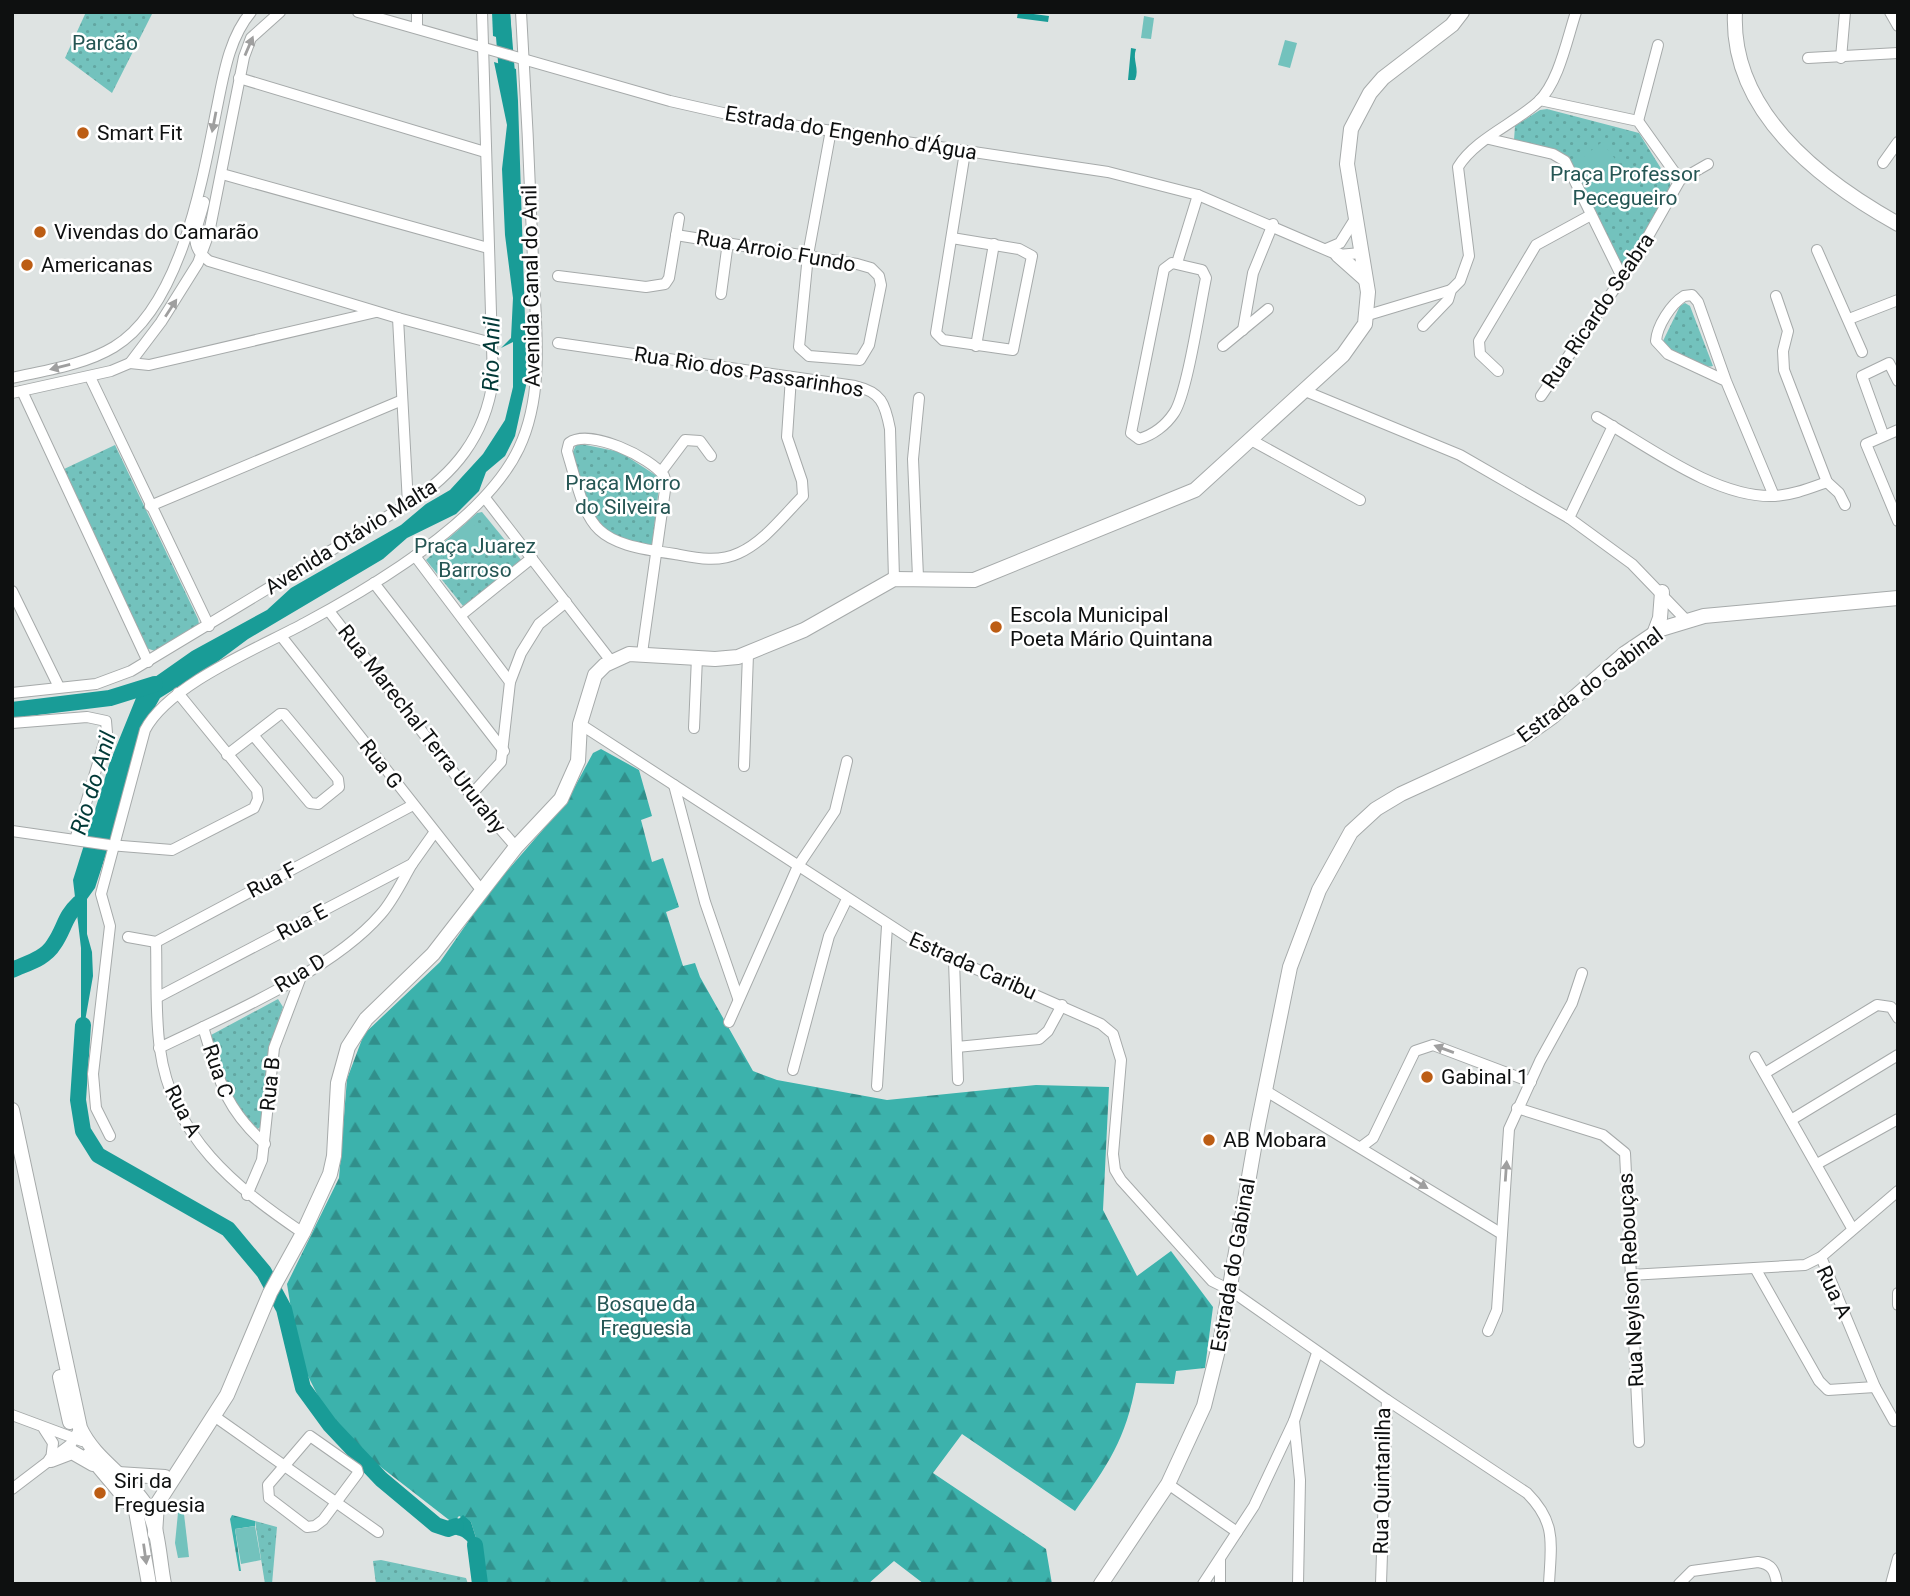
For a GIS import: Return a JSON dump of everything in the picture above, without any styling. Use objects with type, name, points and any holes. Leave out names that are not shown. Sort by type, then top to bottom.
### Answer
[{"type":"main road","points":[[155,1534],[157,1504],[227,1395],[270,1293],[325,1186],[334,1156],[338,1083],[348,1047],[366,1019],[433,954],[516,847],[550,813],[569,786],[578,761],[580,724],[595,675],[611,661],[642,653],[715,659],[748,654],[804,630],[894,579],[918,576],[974,580],[1195,490],[1343,355],[1366,324],[1368,315],[1365,279],[1347,164],[1347,144],[1359,110],[1383,78],[1452,25],[1462,12]]},
{"type":"main road","points":[[1735,12],[1736,47],[1741,68],[1750,91],[1780,135],[1863,203],[1898,224]]},
{"type":"main road","points":[[1332,252],[1365,279]]},
{"type":"main road","points":[[1654,634],[1660,618],[1662,592]]},
{"type":"main road","name":"Estrada do Gabinal","points":[[1101,1584],[1168,1484],[1204,1406],[1230,1290],[1290,967],[1319,890],[1351,832],[1376,809],[1401,794],[1521,739],[1552,717],[1624,654],[1654,634],[1686,620],[1898,598]]},
{"type":"main road","points":[[12,1110],[56,1327],[57,1355],[66,1406],[78,1434],[102,1472]]},
{"type":"main road","points":[[56,1327],[66,1353],[78,1434],[145,1504],[155,1534],[163,1584]]},
{"type":"main road","points":[[51,1460],[63,1453],[76,1453],[102,1472],[127,1498],[140,1525],[149,1584]]},
{"type":"main road","points":[[140,1525],[145,1504],[165,1477],[179,1466]]},
{"type":"main road","points":[[117,1473],[165,1477]]},
{"type":"street","points":[[12,378],[90,359],[116,345],[145,321],[152,311],[191,224],[226,65],[238,32],[251,12]]},
{"type":"street","points":[[130,363],[169,311],[201,255],[222,174],[239,78],[251,38],[280,12]]},
{"type":"street","name":"Estrada do Engenho d'Água","points":[[358,12],[372,13],[670,101],[745,118],[1108,172],[1198,195],[1332,252],[1361,253]]},
{"type":"street","points":[[416,12],[417,28]]},
{"type":"street","name":"Avenida Otávio Malta","points":[[12,693],[115,679],[148,662],[408,504],[451,471],[477,435],[490,399],[492,342],[482,12]]},
{"type":"street","name":"Avenida Canal do Anil","points":[[110,845],[145,730],[158,709],[178,693],[329,611],[415,556],[485,498],[508,468],[525,433],[537,371],[520,57],[521,12]]},
{"type":"street","points":[[1423,326],[1442,308],[1451,290],[1460,281],[1469,256],[1458,167],[1475,148],[1540,100],[1552,79],[1576,12]]},
{"type":"street","points":[[1840,58],[1845,12]]},
{"type":"street","points":[[1890,12],[1898,26]]},
{"type":"street","points":[[1638,121],[1658,45]]},
{"type":"street","points":[[1808,58],[1898,53]]},
{"type":"street","points":[[239,78],[485,152]]},
{"type":"street","points":[[1540,100],[1638,121],[1680,180],[1708,164]]},
{"type":"street","points":[[808,255],[831,130]]},
{"type":"street","points":[[1489,139],[1553,153],[1565,161],[1622,277]]},
{"type":"street","points":[[1884,163],[1898,142]]},
{"type":"street","points":[[208,152],[207,189],[195,237],[195,248],[201,255],[215,264],[398,318],[492,342]]},
{"type":"street","points":[[952,238],[1028,252],[1033,262],[1013,350],[943,340],[936,333],[965,152]]},
{"type":"street","points":[[222,174],[488,248]]},
{"type":"street","name":"Rua Ricardo Seabra","points":[[1541,396],[1637,256],[1680,180]]},
{"type":"street","points":[[1177,263],[1198,195]]},
{"type":"street","points":[[1498,371],[1480,354],[1479,341],[1528,257],[1543,240],[1591,215]]},
{"type":"street","points":[[558,276],[657,287],[670,278],[679,218]]},
{"type":"street","points":[[1332,252],[1355,219]]},
{"type":"street","points":[[1243,330],[1253,273],[1273,225]]},
{"type":"street","name":"Rua Arroio Fundo","points":[[676,234],[808,255],[871,268],[879,276],[881,285],[869,345],[860,360],[809,356],[802,353],[798,340],[808,255]]},
{"type":"street","points":[[721,294],[728,242]]},
{"type":"street","points":[[976,346],[994,244]]},
{"type":"street","points":[[1817,250],[1862,352]]},
{"type":"street","points":[[1177,263],[1202,270],[1206,278],[1179,404],[1165,423],[1149,436],[1139,439],[1131,433],[1134,405],[1164,269],[1167,264],[1177,263]]},
{"type":"street","points":[[1368,315],[1451,290]]},
{"type":"street","points":[[1726,381],[1676,359],[1660,349],[1656,341],[1673,305],[1684,296],[1692,295],[1698,302],[1726,381],[1774,496]]},
{"type":"street","points":[[1776,296],[1788,331],[1783,351],[1784,370],[1827,482],[1839,493],[1845,505]]},
{"type":"street","points":[[1849,318],[1898,300]]},
{"type":"street","points":[[1223,346],[1268,309]]},
{"type":"street","points":[[148,662],[17,392],[90,377],[130,363],[149,365],[377,312]]},
{"type":"street","points":[[398,318],[400,401],[408,504]]},
{"type":"street","name":"Rua Rio dos Passarinhos","points":[[558,343],[871,390],[886,406],[890,429],[894,579]]},
{"type":"street","points":[[1883,435],[1862,376],[1889,363],[1898,380]]},
{"type":"street","points":[[90,377],[209,626]]},
{"type":"street","points":[[642,653],[656,552],[666,483],[661,472],[625,449],[582,438],[569,443],[567,451],[579,492],[592,521],[603,534],[618,544],[656,552],[710,560],[738,554],[753,545],[803,496],[802,481],[787,438],[791,377]]},
{"type":"street","points":[[1305,391],[1460,455],[1569,518],[1632,564],[1662,592],[1686,620]]},
{"type":"street","points":[[918,576],[914,446],[919,398]]},
{"type":"street","points":[[150,506],[400,401]]},
{"type":"street","points":[[1597,418],[1734,491],[1774,496],[1791,494],[1827,482]]},
{"type":"street","points":[[1569,518],[1613,426]]},
{"type":"street","points":[[1898,430],[1869,441],[1866,450],[1898,521]]},
{"type":"street","points":[[661,472],[685,440],[700,441],[711,456]]},
{"type":"street","points":[[1251,440],[1360,500]]},
{"type":"street","points":[[485,498],[611,661]]},
{"type":"street","points":[[415,556],[510,682]]},
{"type":"street","points":[[461,615],[532,558]]},
{"type":"street","points":[[374,583],[504,751]]},
{"type":"street","points":[[12,591],[59,688]]},
{"type":"street","points":[[471,795],[499,768],[504,751],[510,682],[529,638],[540,624],[566,602]]},
{"type":"street","name":"Rua Marechal Terra Ururahy","points":[[329,611],[471,795],[516,847]]},
{"type":"street","name":"Rua G","points":[[281,636],[434,834],[482,891]]},
{"type":"street","points":[[744,766],[748,654]]},
{"type":"street","points":[[694,728],[697,657]]},
{"type":"street","points":[[12,831],[110,845],[178,849],[252,810],[258,803],[257,790],[178,693]]},
{"type":"street","points":[[227,755],[253,735],[284,714],[338,779],[338,787],[318,804],[310,803],[253,735]]},
{"type":"street","points":[[12,723],[87,717],[106,721],[107,733],[79,840]]},
{"type":"street","name":"Estrada Caribu","points":[[580,724],[887,926],[954,960],[1062,1005],[1101,1024],[1113,1034],[1118,1045],[1121,1075],[1113,1154],[1115,1170],[1212,1281],[1230,1290]]},
{"type":"street","points":[[729,1022],[798,866],[835,811],[848,761]]},
{"type":"street","points":[[674,785],[705,902],[738,999]]},
{"type":"street","name":"Rua F","points":[[156,942],[413,805]]},
{"type":"street","name":"Rua E","points":[[158,998],[412,864],[434,834]]},
{"type":"street","points":[[110,845],[101,894],[110,926],[93,1074],[96,1108],[110,1136]]},
{"type":"street","name":"Rua D","points":[[159,1048],[302,974],[343,947],[381,914],[412,864]]},
{"type":"street","points":[[793,1070],[829,936],[847,899]]},
{"type":"street","points":[[877,1086],[887,926]]},
{"type":"street","points":[[128,937],[156,942]]},
{"type":"street","name":"Rua A","points":[[156,942],[159,1048],[165,1074],[184,1122],[223,1173],[247,1195],[303,1233]]},
{"type":"street","points":[[954,960],[958,1080]]},
{"type":"street","points":[[1488,1331],[1497,1310],[1509,1129],[1517,1108],[1573,1003],[1582,973]]},
{"type":"street","name":"Rua B","points":[[247,1195],[259,1173],[265,1144],[272,1056],[302,974]]},
{"type":"street","points":[[957,1046],[1039,1039],[1048,1031],[1062,1005]]},
{"type":"street","points":[[1765,1073],[1877,1005],[1891,1007],[1898,1018]]},
{"type":"street","name":"Rua C","points":[[203,1027],[228,1102],[238,1118],[265,1144]]},
{"type":"street","points":[[1361,1147],[1373,1138],[1415,1051],[1422,1047],[1433,1045],[1531,1082]]},
{"type":"street","points":[[1791,1120],[1898,1055]]},
{"type":"street","points":[[1755,1057],[1852,1228]]},
{"type":"street","points":[[1266,1091],[1502,1234]]},
{"type":"street","name":"Rua Neylson Rebouças","points":[[1517,1108],[1603,1135],[1625,1153],[1639,1442]]},
{"type":"street","points":[[1817,1164],[1898,1119]]},
{"type":"street","points":[[1373,1138],[1376,1156]]},
{"type":"street","points":[[1821,1257],[1898,1191]]},
{"type":"street","name":"Rua A","points":[[1630,1275],[1805,1265],[1821,1257],[1875,1387],[1894,1421]]},
{"type":"street","points":[[1755,1268],[1819,1381],[1828,1390],[1875,1387]]},
{"type":"street","name":"Rua Quintanilha","points":[[1230,1290],[1387,1400],[1381,1584]]},
{"type":"street","points":[[1898,1293],[1898,1305]]},
{"type":"street","points":[[1203,1584],[1254,1506],[1294,1421],[1317,1353]]},
{"type":"street","points":[[1387,1400],[1527,1493],[1542,1507],[1549,1522],[1552,1540],[1549,1584]]},
{"type":"street","points":[[41,1428],[60,1425],[66,1406]]},
{"type":"street","points":[[12,1415],[41,1428],[78,1434]]},
{"type":"street","points":[[214,1416],[378,1532]]},
{"type":"street","points":[[1294,1421],[1300,1480],[1298,1584]]},
{"type":"street","points":[[41,1428],[53,1443],[51,1460]]},
{"type":"street","points":[[12,1489],[51,1460],[78,1434]]},
{"type":"street","points":[[310,1436],[357,1469],[356,1477],[337,1503],[315,1526],[307,1527],[270,1498],[268,1485],[284,1465],[310,1436]]},
{"type":"street","points":[[1168,1484],[1237,1532]]},
{"type":"street","points":[[1220,1558],[1220,1584]]},
{"type":"street","points":[[1891,1584],[1898,1558]]},
{"type":"street","points":[[1679,1584],[1692,1571],[1758,1562],[1766,1563],[1775,1570],[1777,1584]]},
{"type":"green space","name":"Parcão","points":[[86,12],[153,12],[112,93],[65,58]]},
{"type":"green space","points":[[1144,16],[1154,18],[1151,39],[1141,38]]},
{"type":"green space","points":[[1285,40],[1297,43],[1290,68],[1278,65]]},
{"type":"green space","name":"Praça Professor Pecegueiro","points":[[1547,109],[1639,133],[1670,183],[1671,189],[1627,265],[1621,265],[1566,158],[1514,140],[1515,126],[1540,110]]},
{"type":"green space","points":[[1602,142],[1639,190],[1611,211],[1574,164]]},
{"type":"green space","points":[[1685,303],[1690,306],[1713,366],[1707,367],[1665,348],[1662,343],[1680,306]]},
{"type":"green space","points":[[115,445],[198,619],[199,624],[158,652],[146,648],[62,470]]},
{"type":"green space","name":"Praça Morro do Silveira","points":[[576,445],[620,452],[660,478],[652,545],[621,543],[593,518],[572,454]]},
{"type":"green space","name":"Praça Juarez Barroso","points":[[482,512],[522,561],[463,606],[426,560],[477,513]]},
{"type":"green space","points":[[470,520],[485,538],[452,566],[436,549]]},
{"type":"green space","name":"Bosque da Freguesia","points":[[601,749],[639,770],[652,816],[641,820],[652,862],[663,858],[679,907],[666,912],[683,966],[695,963],[700,977],[753,1071],[777,1080],[887,1100],[1036,1085],[1109,1087],[1103,1210],[1137,1276],[1171,1251],[1213,1307],[1205,1368],[1176,1371],[1174,1384],[1136,1383],[1127,1420],[1114,1451],[1075,1511],[962,1434],[933,1473],[1046,1549],[1052,1584],[924,1584],[894,1561],[868,1584],[484,1584],[482,1557],[471,1522],[459,1516],[453,1523],[368,1457],[326,1412],[299,1358],[287,1284],[339,1178],[347,1079],[364,1034],[440,962],[488,893],[566,803],[593,753]]},
{"type":"green space","points":[[278,999],[283,1007],[268,1054],[263,1125],[255,1131],[225,1092],[211,1035]]},
{"type":"green space","points":[[179,1503],[184,1514],[189,1557],[178,1558],[175,1543]]},
{"type":"green space","points":[[232,1515],[255,1521],[255,1526],[235,1529],[241,1571],[230,1519]]},
{"type":"green space","points":[[255,1521],[277,1527],[272,1584],[265,1584]]},
{"type":"green space","points":[[255,1526],[261,1560],[241,1564],[235,1529]]},
{"type":"green space","points":[[381,1560],[466,1578],[468,1584],[376,1584],[373,1561]]},
{"type":"shaded area","points":[[492,12],[510,12],[512,42],[493,36]]},
{"type":"shaded area","points":[[1018,12],[1049,16],[1048,22],[1017,18]]},
{"type":"shaded area","points":[[1131,48],[1136,49],[1135,80],[1128,80]]},
{"type":"shaded area","points":[[494,62],[516,69],[518,101],[527,381],[515,436],[505,456],[486,472],[479,491],[456,514],[407,538],[383,559],[248,639],[213,665],[160,698],[142,730],[95,888],[87,899],[87,934],[92,952],[93,976],[81,1044],[81,948],[73,880],[110,762],[138,693],[135,691],[192,651],[267,610],[291,588],[401,525],[426,504],[450,490],[483,454],[505,420],[513,387],[513,342],[501,348],[511,338],[513,298],[505,235],[502,169],[507,125]]},
{"type":"shaded area","points":[[463,1515],[471,1522],[482,1557],[478,1563],[468,1542],[436,1525],[451,1526]]},
{"type":"waterway","name":"Rio Anil","points":[[502,12],[508,86]]},
{"type":"waterway","points":[[12,710],[110,698],[155,684]]},
{"type":"waterway","points":[[12,970],[46,953],[79,903]]},
{"type":"waterway","points":[[83,1025],[78,1100],[83,1131],[98,1155],[228,1229],[264,1272],[284,1309],[303,1388],[330,1425],[381,1479],[436,1525],[448,1529],[456,1526]]},
{"type":"waterway","points":[[475,1545],[480,1584]]},
{"type":"place","name":"Smart Fit","points":[[83,133]]},
{"type":"place","name":"Vivendas do Camarão","points":[[40,232]]},
{"type":"place","name":"Americanas","points":[[27,265]]},
{"type":"place","name":"Escola Municipal Poeta Mário Quintana","points":[[996,627]]},
{"type":"place","name":"Gabinal 1","points":[[1427,1077]]},
{"type":"place","name":"AB Mobara","points":[[1209,1140]]},
{"type":"place","name":"Siri da Freguesia","points":[[100,1493]]},
{"type":"water label","name":"Rio do Anil","points":[[93,783]]}]
